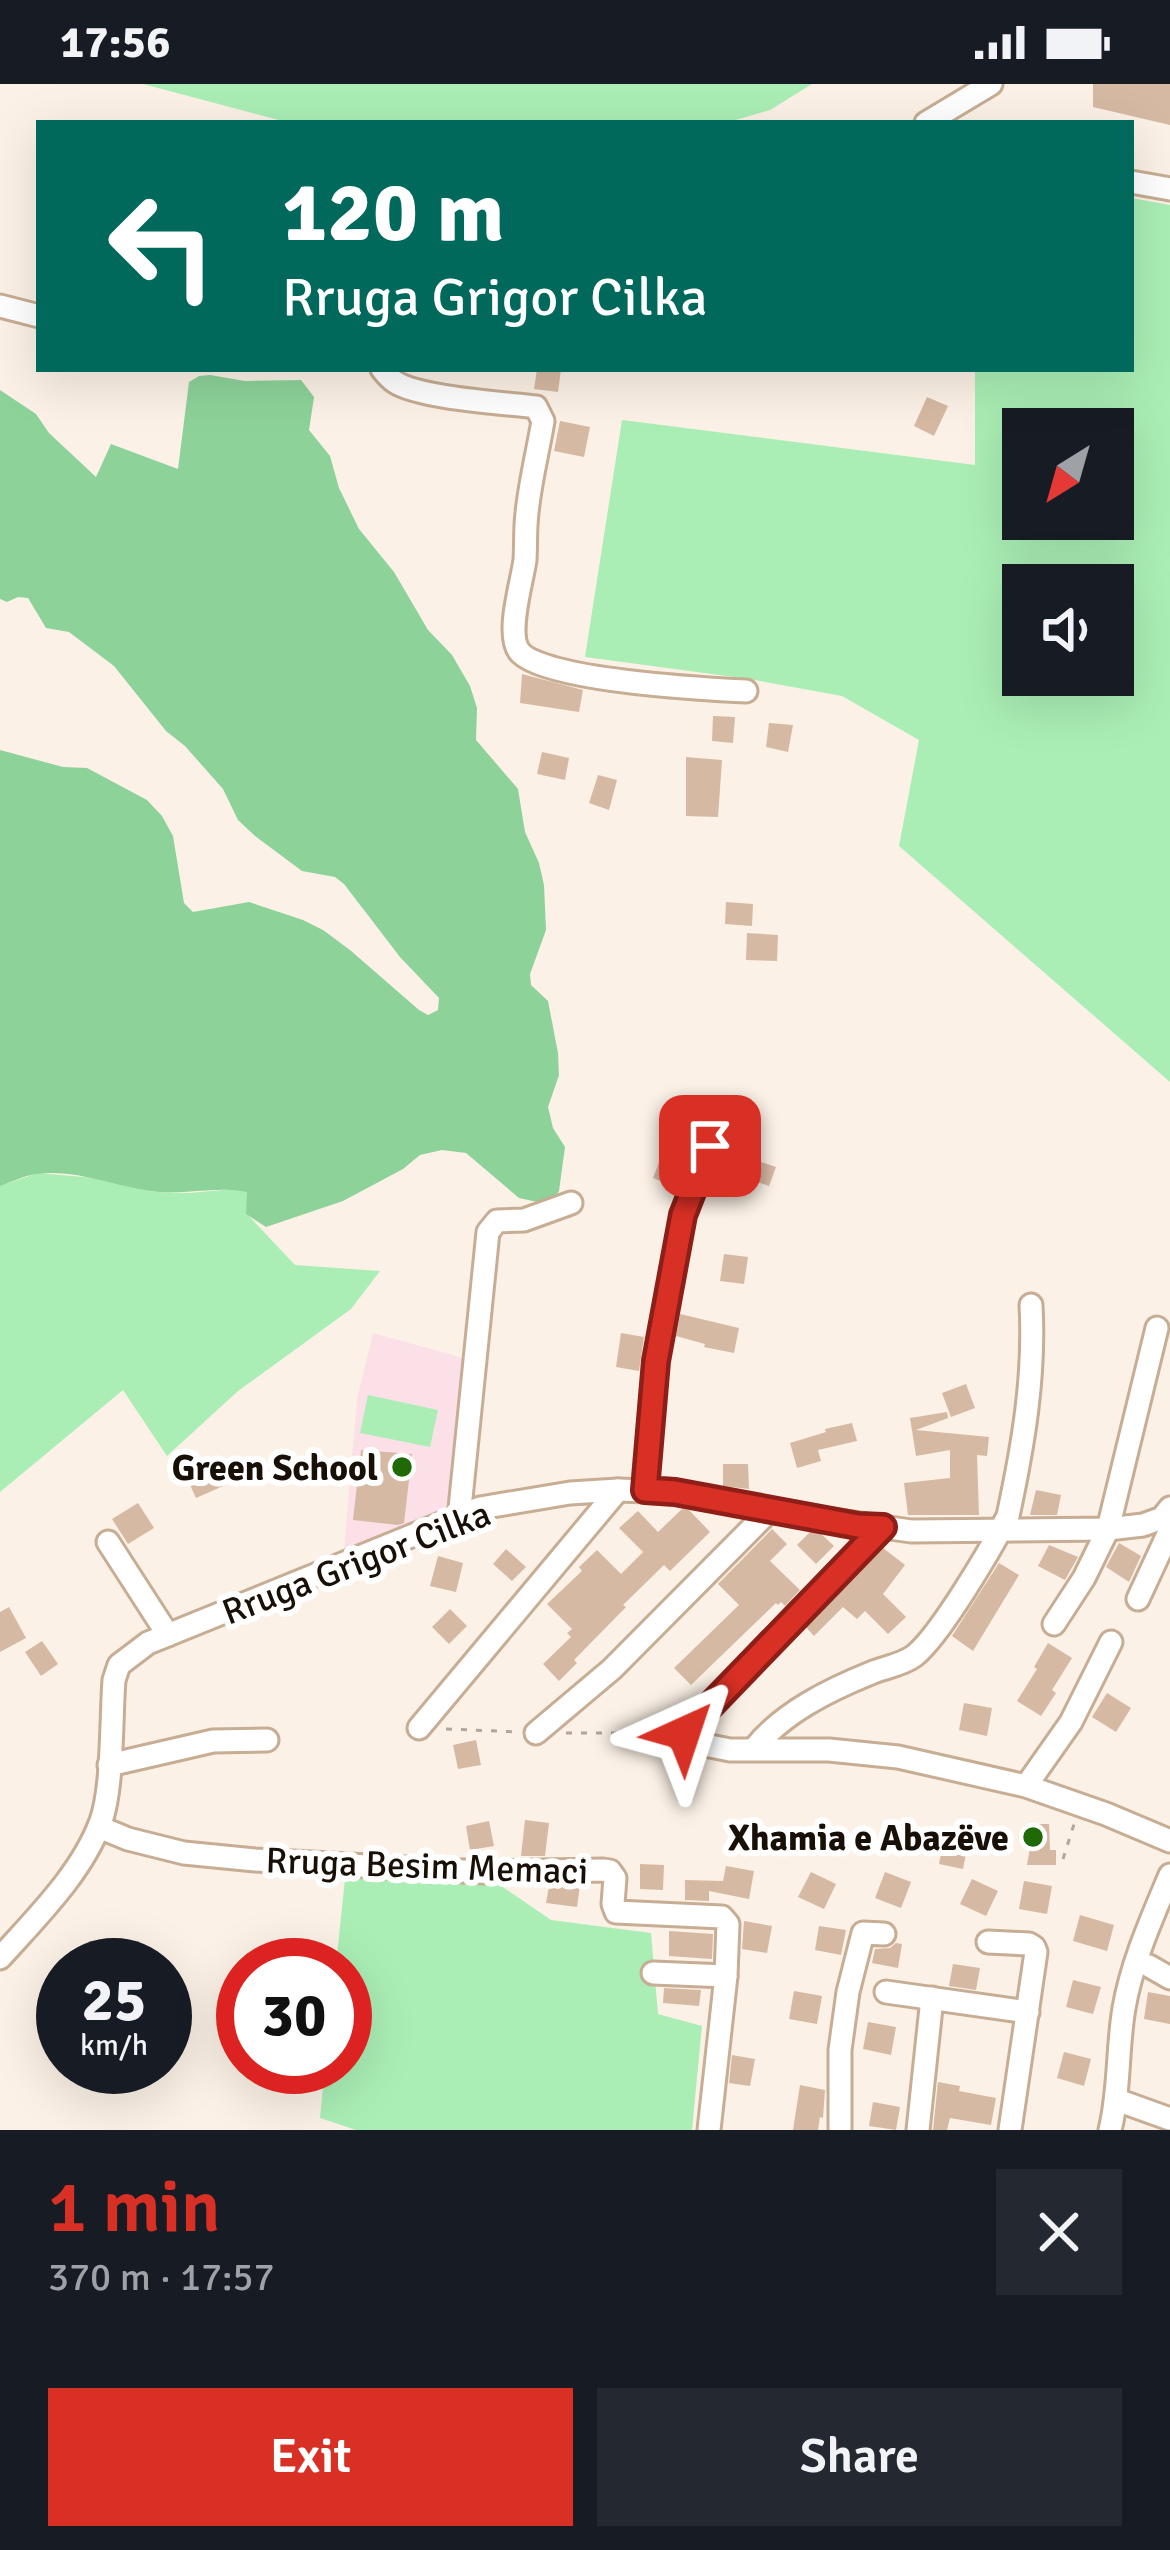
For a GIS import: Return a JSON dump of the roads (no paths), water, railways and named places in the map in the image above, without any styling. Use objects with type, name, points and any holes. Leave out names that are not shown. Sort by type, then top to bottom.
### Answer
[{"type":"street","points":[[931,120],[991,84]]},
{"type":"street","points":[[1134,183],[1170,189]]},
{"type":"street","points":[[0,306],[36,315]]},
{"type":"street","points":[[385,372],[410,388],[536,407],[543,421],[514,629],[515,646],[524,657],[632,683],[746,691]]},
{"type":"street","points":[[645,1490],[656,1361],[683,1215],[710,1146]]},
{"type":"street","points":[[459,1518],[488,1232],[497,1221],[524,1220],[571,1202]]},
{"type":"street","points":[[754,1748],[784,1718],[917,1654],[1001,1530],[1008,1516],[1027,1417],[1034,1348],[1031,1305]]},
{"type":"street","points":[[1054,1624],[1108,1529],[1157,1328]]},
{"type":"street","points":[[419,1727],[618,1490]]},
{"type":"street","name":"Rruga Grigor Cilka","points":[[109,1765],[119,1664],[148,1643],[481,1508],[570,1493],[645,1490],[910,1531],[1144,1526],[1162,1518],[1170,1508]]},
{"type":"street","points":[[536,1733],[612,1669],[769,1511]]},
{"type":"street","points":[[883,1527],[684,1731],[686,1736],[730,1750],[829,1750],[898,1757],[1025,1786],[1170,1840]]},
{"type":"street","points":[[1138,1599],[1170,1530]]},
{"type":"street","points":[[108,1542],[168,1635]]},
{"type":"street","points":[[1025,1786],[1070,1722],[1111,1642]]},
{"type":"street","points":[[0,1958],[58,1890],[99,1827],[109,1765],[213,1741],[268,1740]]},
{"type":"street","name":"Rruga Besim Memaci","points":[[99,1827],[184,1853],[255,1860],[482,1872],[610,1871],[615,1877],[616,1912],[722,1917],[728,1924],[710,2130]]},
{"type":"street","points":[[1110,2130],[1118,2100],[1124,2009],[1136,1958],[1170,1875]]},
{"type":"street","points":[[840,2130],[840,2050],[848,1992],[864,1932],[884,1934]]},
{"type":"street","points":[[988,1942],[1034,1947],[1010,2130]]},
{"type":"street","points":[[1149,1966],[1170,1978]]},
{"type":"street","points":[[653,1972],[725,1976]]},
{"type":"street","points":[[886,1992],[1028,2012]]},
{"type":"street","points":[[918,2130],[932,1998]]},
{"type":"street","points":[[1118,2100],[1170,2119]]},
{"type":"place","name":"Green School","points":[[402,1467]]},
{"type":"place","name":"Xhamia e Abazëve","points":[[1033,1837]]}]
